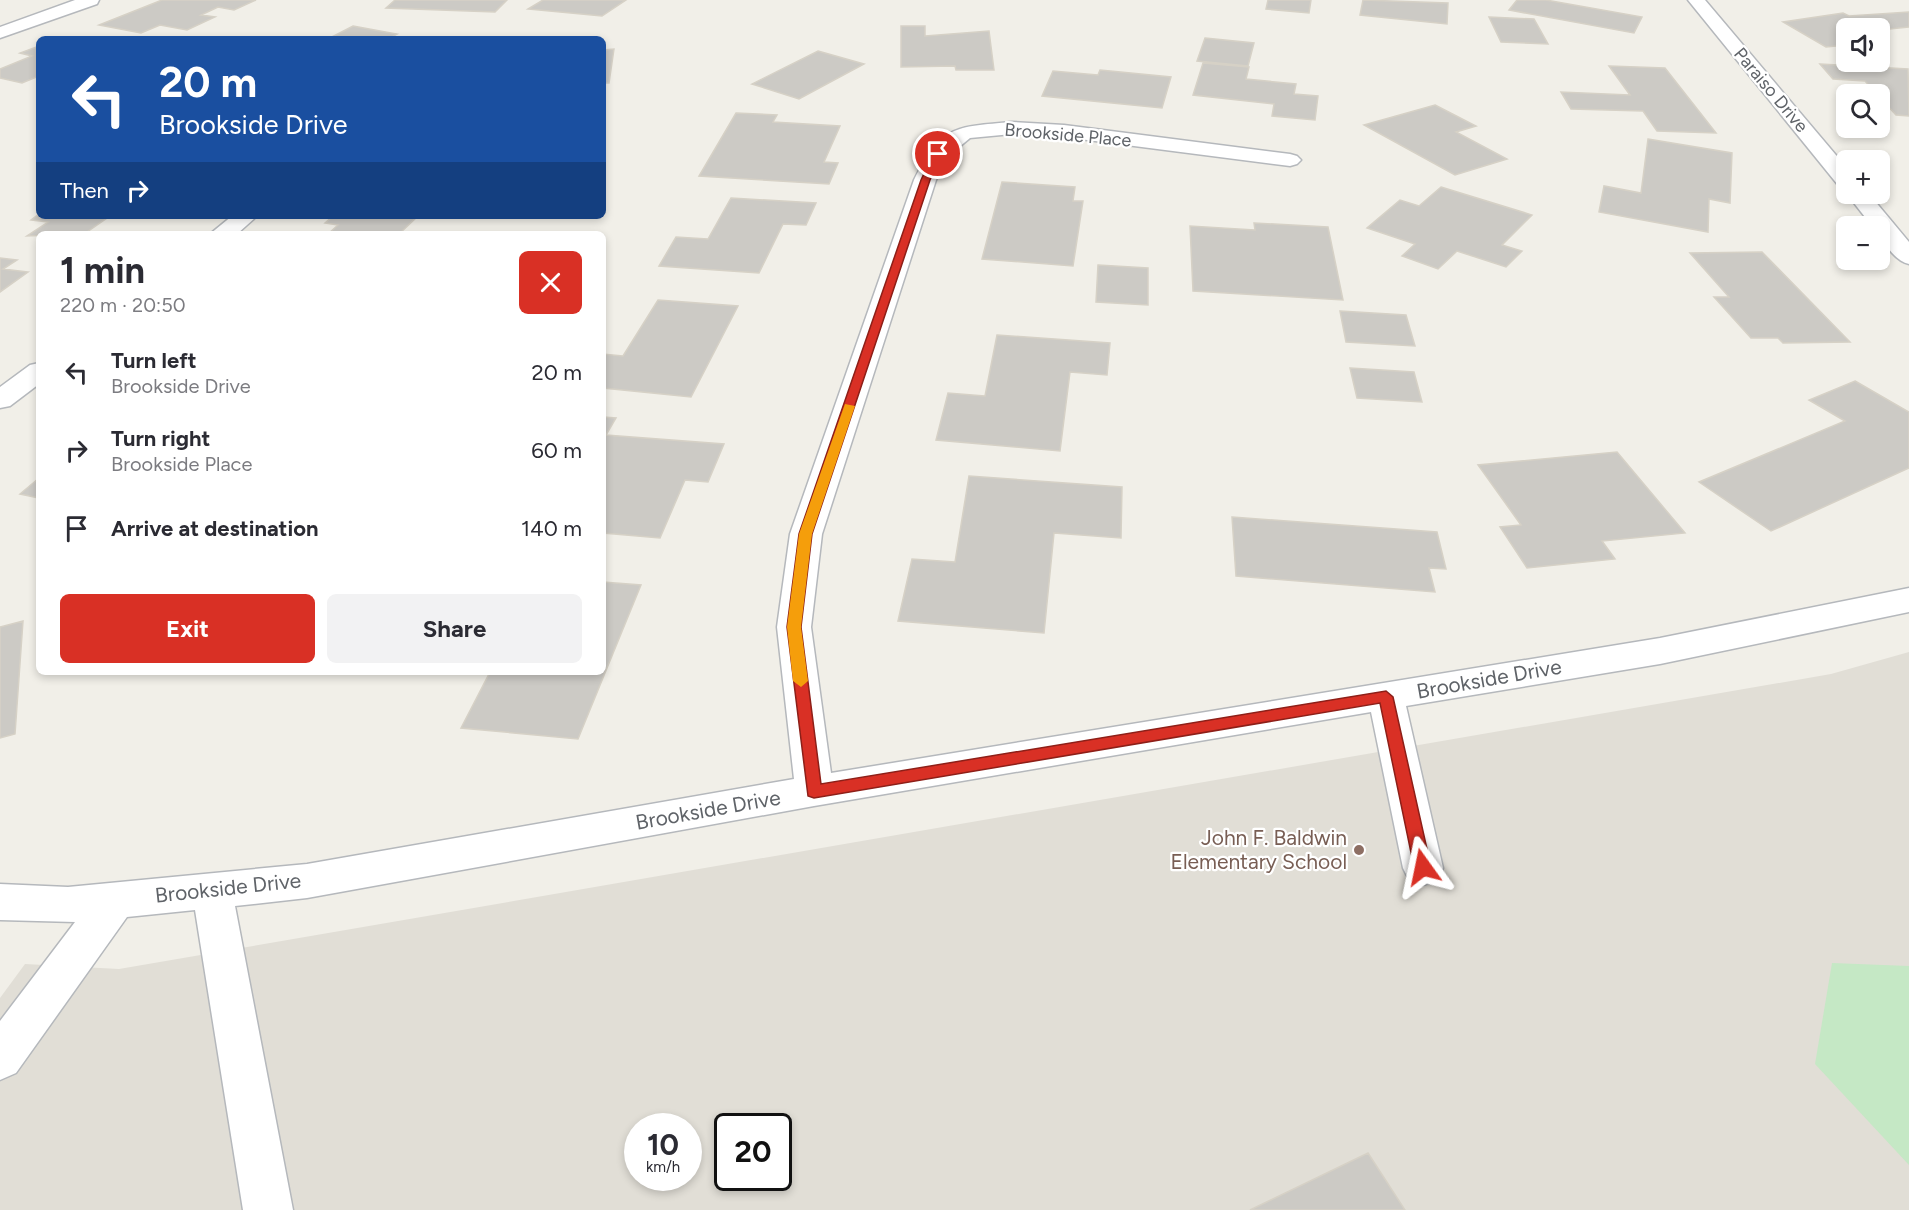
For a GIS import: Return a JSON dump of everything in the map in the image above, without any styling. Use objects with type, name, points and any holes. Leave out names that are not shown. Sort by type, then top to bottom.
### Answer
[{"type":"street","points":[[0,33],[91,0]]},
{"type":"street","name":"Paraiso Drive","points":[[1696,0],[1836,168]]},
{"type":"street","name":"Brookside Place","points":[[814,791],[794,627],[806,534],[925,180],[938,154],[964,132],[1012,128],[1064,131],[1290,160]]},
{"type":"street","points":[[1866,204],[1909,257]]},
{"type":"street","points":[[226,231],[242,219]]},
{"type":"street","points":[[0,400],[36,372]]},
{"type":"street","name":"Brookside Drive","points":[[0,902],[68,905],[307,881],[814,791],[1660,651],[1909,600]]},
{"type":"street","points":[[1386,697],[1423,867]]},
{"type":"street","points":[[212,891],[268,1210]]},
{"type":"street","points":[[0,1058],[116,900]]},
{"type":"shaded area","name":"John F. Baldwin Elementary School","points":[[1909,652],[1909,1210],[0,1210],[0,998],[25,964],[119,969],[1831,674]]},
{"type":"green space","points":[[1832,963],[1909,966],[1909,1165],[1815,1064]]},
{"type":"building","points":[[162,0],[256,0],[234,10],[218,7],[201,15],[215,17],[187,30],[160,25],[141,33],[99,25]]},
{"type":"building","points":[[395,0],[507,0],[495,12],[386,8]]},
{"type":"building","points":[[543,0],[626,0],[602,16],[528,9]]},
{"type":"building","points":[[1268,0],[1311,0],[1309,13],[1266,9]]},
{"type":"building","points":[[1363,0],[1448,3],[1447,24],[1360,15]]},
{"type":"building","points":[[1517,0],[1546,0],[1642,17],[1634,33],[1509,10]]},
{"type":"building","points":[[1909,12],[1909,27],[1890,29],[1890,18],[1836,18],[1836,46],[1826,47],[1783,22],[1843,13],[1849,16]]},
{"type":"building","points":[[1489,17],[1534,19],[1548,44],[1501,42]]},
{"type":"building","points":[[353,26],[397,34],[393,36],[334,36]]},
{"type":"building","points":[[901,26],[925,26],[925,36],[989,31],[994,70],[956,70],[955,66],[901,67]]},
{"type":"building","points":[[1205,38],[1254,43],[1248,66],[1197,61]]},
{"type":"building","points":[[36,47],[36,77],[22,83],[0,78],[0,69],[32,56],[20,53]]},
{"type":"building","points":[[614,49],[609,83],[606,83],[606,50]]},
{"type":"building","points":[[818,51],[864,64],[799,99],[752,84]]},
{"type":"building","points":[[1203,63],[1249,67],[1246,79],[1296,84],[1294,94],[1318,96],[1315,120],[1272,116],[1274,104],[1193,95]]},
{"type":"building","points":[[1820,64],[1836,65],[1836,72],[1890,72],[1890,68],[1908,69],[1909,116],[1896,115],[1890,108],[1890,84],[1868,84],[1865,81],[1833,79]]},
{"type":"building","points":[[1609,66],[1665,68],[1716,133],[1657,131],[1643,111],[1571,109],[1561,92],[1630,95]]},
{"type":"building","points":[[1100,70],[1171,77],[1162,108],[1042,96],[1053,71],[1098,75]]},
{"type":"building","points":[[1435,105],[1476,126],[1456,132],[1507,159],[1455,175],[1364,125]]},
{"type":"building","points":[[736,113],[777,115],[773,122],[840,126],[824,162],[838,163],[829,184],[699,176]]},
{"type":"building","points":[[1648,139],[1732,153],[1730,203],[1709,199],[1708,232],[1599,212],[1604,186],[1641,193]]},
{"type":"building","points":[[1002,182],[1075,187],[1073,201],[1083,201],[1073,266],[982,259]]},
{"type":"building","points":[[1441,187],[1532,215],[1502,245],[1522,251],[1506,267],[1457,251],[1438,269],[1402,256],[1415,244],[1367,228],[1400,200],[1419,206]]},
{"type":"building","points":[[731,198],[816,203],[806,225],[783,224],[759,273],[659,266],[676,237],[708,239]]},
{"type":"building","points":[[36,216],[36,219],[106,219],[88,231],[36,231],[36,236],[27,236],[48,222],[31,220]]},
{"type":"building","points":[[330,219],[415,219],[402,231],[331,231],[338,225],[325,223]]},
{"type":"building","points":[[1254,223],[1328,227],[1343,300],[1193,291],[1190,226],[1255,230]]},
{"type":"building","points":[[1762,252],[1850,342],[1783,343],[1778,338],[1751,338],[1714,297],[1729,297],[1690,253]]},
{"type":"building","points":[[0,258],[17,260],[3,269],[28,272],[0,292]]},
{"type":"building","points":[[1098,265],[1148,268],[1148,305],[1096,302]]},
{"type":"building","points":[[658,300],[738,306],[691,397],[606,388],[606,354],[623,356]]},
{"type":"building","points":[[1340,311],[1406,315],[1415,346],[1346,342]]},
{"type":"building","points":[[997,335],[1110,343],[1107,375],[1070,372],[1060,451],[936,440],[948,393],[985,396]]},
{"type":"building","points":[[1350,368],[1414,372],[1422,402],[1357,398]]},
{"type":"building","points":[[1855,381],[1909,412],[1909,468],[1771,531],[1699,482],[1845,421],[1809,400]]},
{"type":"building","points":[[606,417],[616,418],[606,435]]},
{"type":"building","points":[[606,435],[724,444],[708,482],[685,480],[660,538],[606,533]]},
{"type":"building","points":[[1617,452],[1685,533],[1602,541],[1615,559],[1527,568],[1500,527],[1521,525],[1478,465]]},
{"type":"building","points":[[969,476],[1122,487],[1121,538],[1054,533],[1044,633],[898,621],[912,559],[955,562]]},
{"type":"building","points":[[36,481],[36,497],[20,494]]},
{"type":"building","points":[[1232,517],[1437,532],[1446,569],[1429,568],[1435,592],[1236,576]]},
{"type":"building","points":[[606,582],[641,585],[606,671]]},
{"type":"building","points":[[23,621],[15,734],[0,738],[0,627]]},
{"type":"building","points":[[488,675],[604,675],[578,739],[461,728]]},
{"type":"building","points":[[1368,1153],[1405,1210],[1250,1210]]},
{"type":"slow traffic","points":[[801,681],[794,627],[806,534],[849,406]]},
{"type":"place","name":"John F. Baldwin Elementary School","points":[[1359,850]]},
{"type":"route","points":[[938,154],[925,180],[806,534],[794,627],[814,791],[1386,697],[1423,867]]}]
